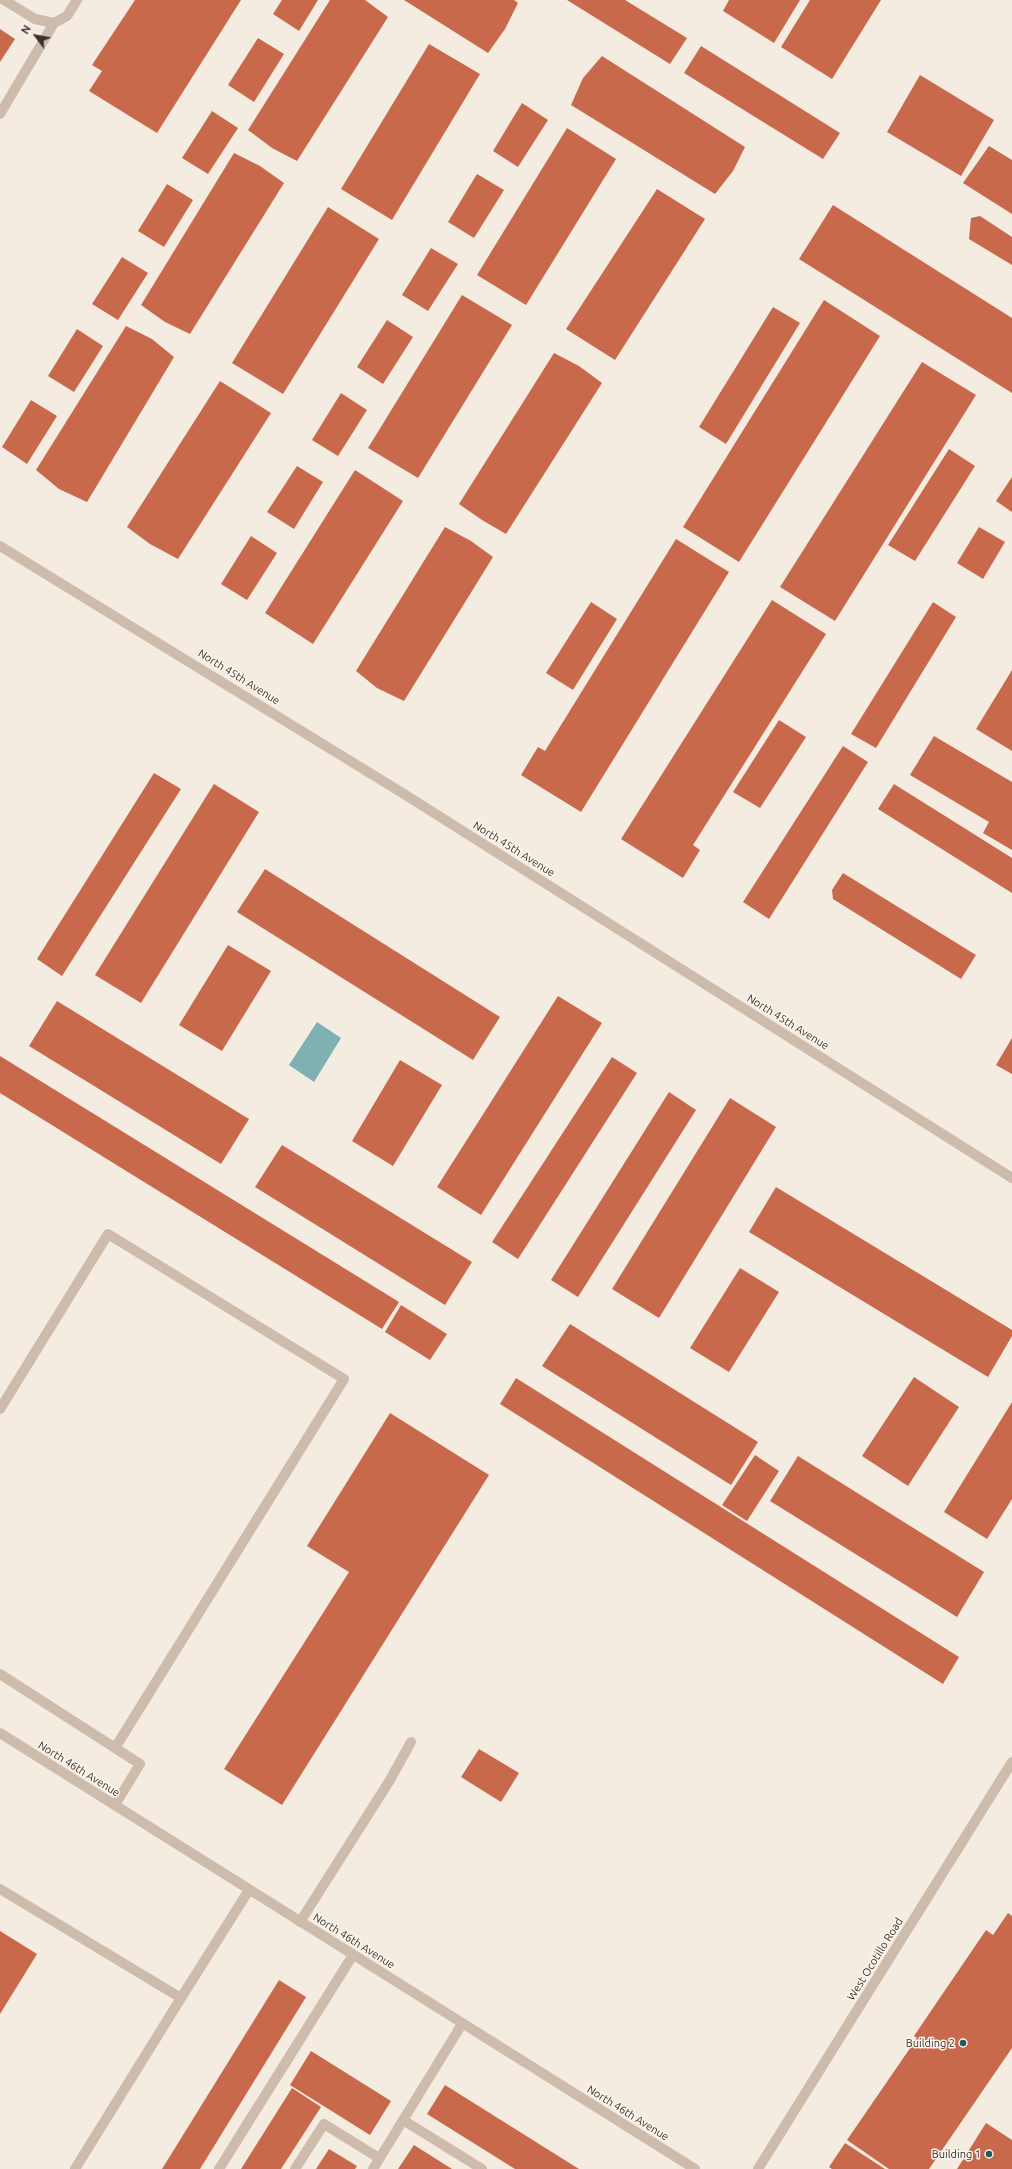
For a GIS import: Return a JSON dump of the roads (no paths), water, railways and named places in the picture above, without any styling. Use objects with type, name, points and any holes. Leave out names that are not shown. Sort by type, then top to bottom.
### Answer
[{"type":"street","points":[[4,0],[35,19],[54,23]]},
{"type":"street","points":[[0,114],[54,23],[67,16],[77,0]]},
{"type":"street","name":"North 45th Avenue","points":[[0,546],[404,794],[1012,1178]]},
{"type":"street","points":[[0,1409],[108,1234],[344,1379],[115,1748]]},
{"type":"street","points":[[0,1674],[140,1764],[115,1805]]},
{"type":"street","name":"North 46th Avenue","points":[[0,1733],[695,2169]]},
{"type":"street","points":[[300,1922],[390,1780],[411,1742]]},
{"type":"street","name":"West Ocotillo Road","points":[[758,2169],[1012,1762]]},
{"type":"street","points":[[0,1889],[181,1998]]},
{"type":"street","points":[[75,2169],[249,1890]]},
{"type":"street","points":[[219,2169],[352,1955]]},
{"type":"street","points":[[373,2169],[462,2024]]},
{"type":"street","points":[[403,2120],[476,2167]]},
{"type":"street","points":[[295,2169],[324,2124],[380,2158]]},
{"type":"water","points":[[317,1022],[341,1038],[314,1082],[289,1065]]},
{"type":"place","name":"Building 2","points":[[963,2043]]},
{"type":"place","name":"Building 1","points":[[989,2154]]}]
